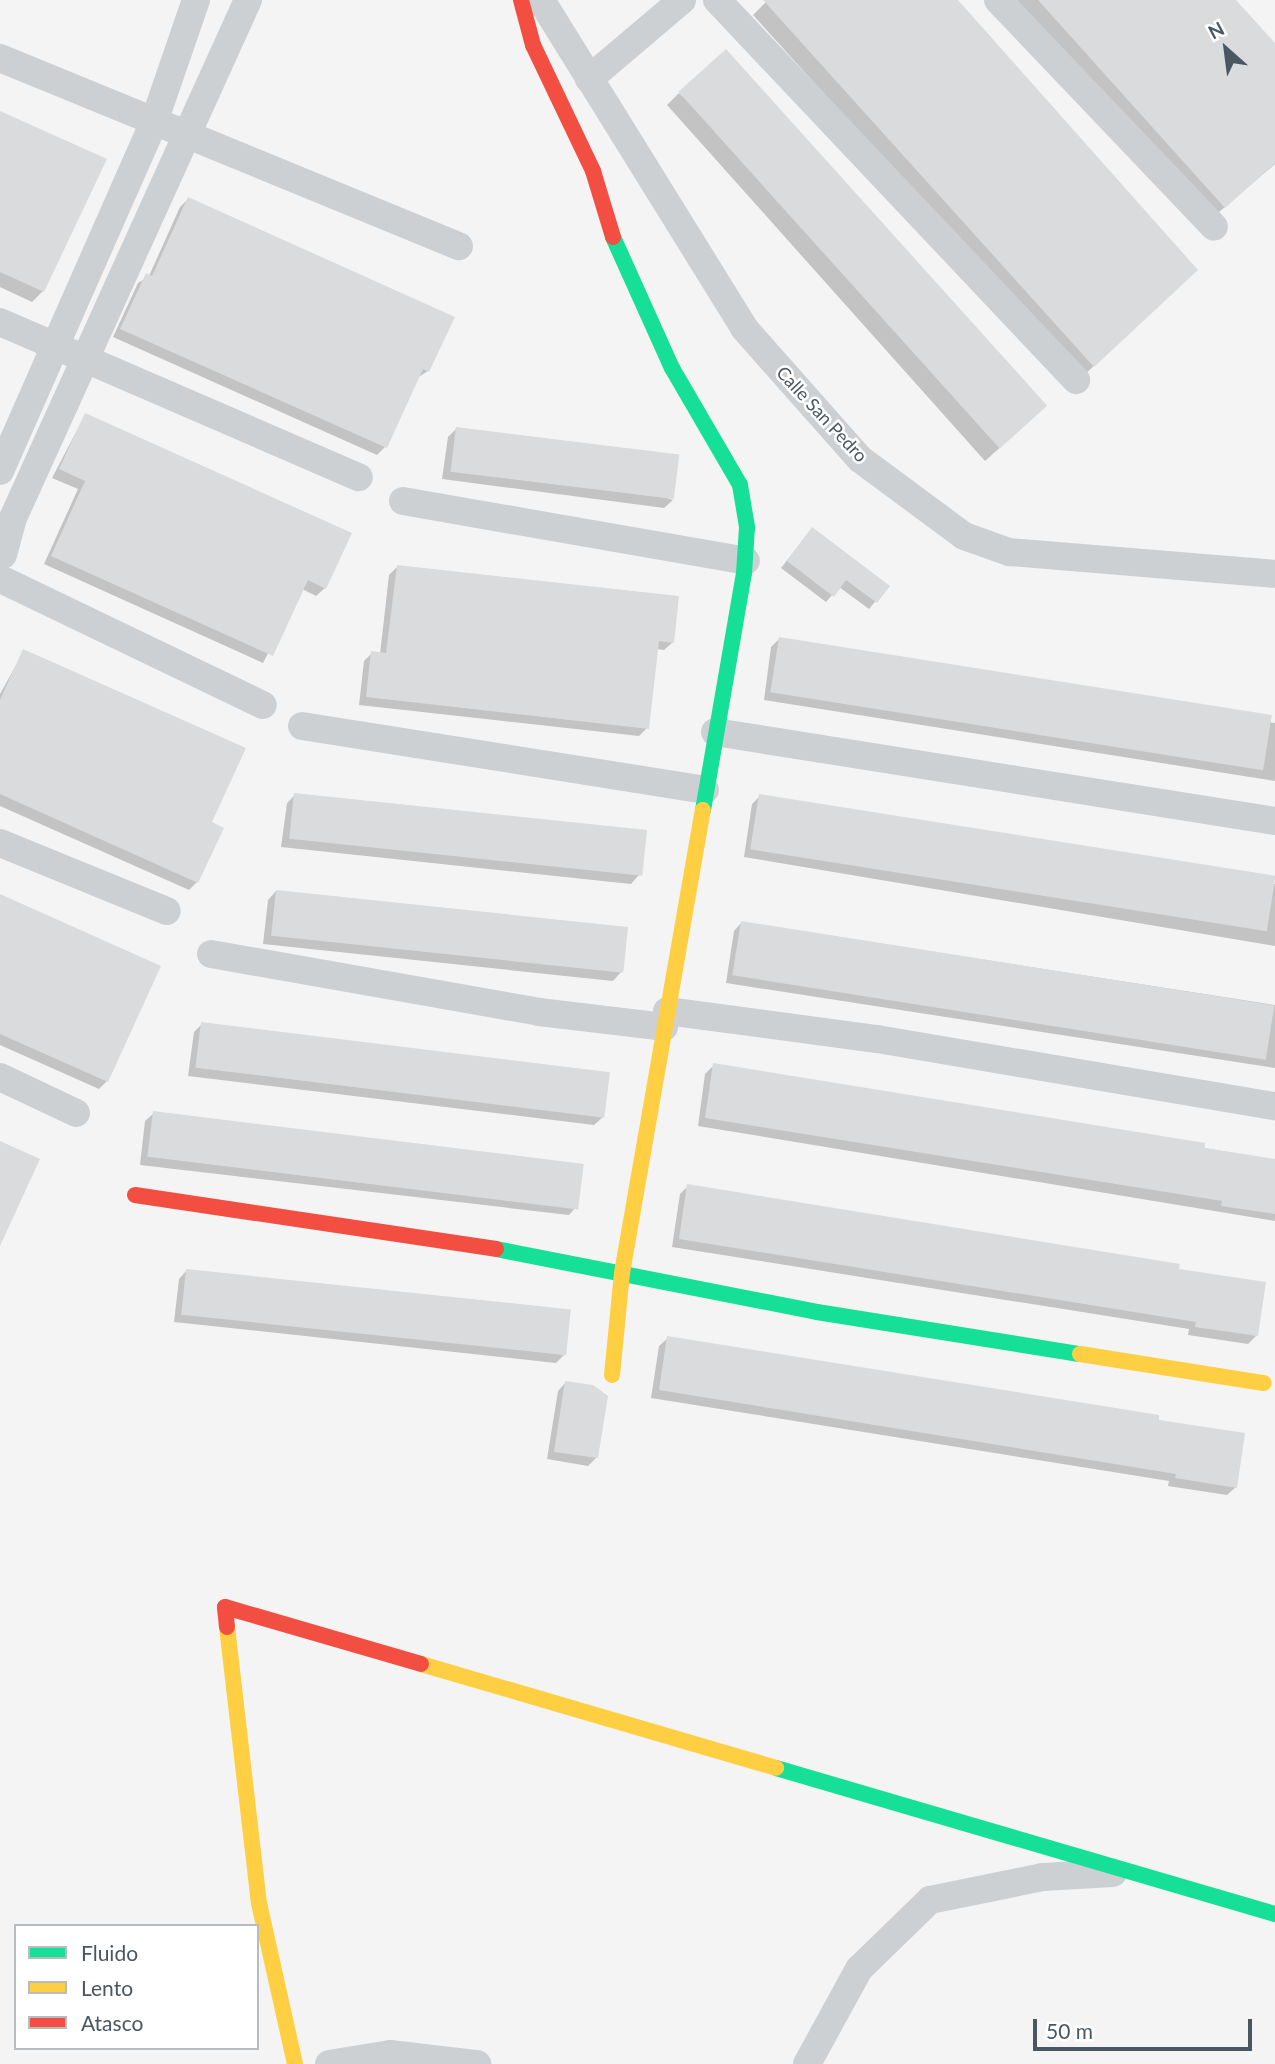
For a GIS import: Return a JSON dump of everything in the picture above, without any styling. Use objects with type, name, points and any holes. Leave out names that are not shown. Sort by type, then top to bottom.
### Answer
[{"type":"street","points":[[0,471],[57,348],[155,119],[196,0]]},
{"type":"street","points":[[248,0],[88,360],[13,518],[2,570],[263,705]]},
{"type":"street","points":[[521,0],[533,45],[593,171],[617,249],[672,368],[740,485],[747,527],[746,561],[622,1273],[612,1376]]},
{"type":"street","name":"Calle San Pedro","points":[[541,0],[744,328],[860,459],[964,536],[1021,553],[1275,574]]},
{"type":"street","points":[[589,79],[682,0]]},
{"type":"street","points":[[717,0],[1076,380]]},
{"type":"street","points":[[998,0],[1214,227]]},
{"type":"street","points":[[0,58],[188,131],[459,246]]},
{"type":"street","points":[[0,322],[359,477]]},
{"type":"street","points":[[403,501],[746,561]]},
{"type":"street","points":[[302,726],[705,790]]},
{"type":"street","points":[[715,732],[1275,821]]},
{"type":"street","points":[[0,843],[167,911]]},
{"type":"street","points":[[211,954],[539,1012],[666,1019],[877,1039],[1275,1105]]},
{"type":"street","points":[[0,1077],[75,1113]]},
{"type":"street","points":[[135,1195],[530,1254],[817,1312],[1264,1383]]},
{"type":"street","points":[[295,2064],[259,1903],[225,1607],[1137,1871],[1275,1914]]},
{"type":"street","points":[[807,2064],[859,1969],[930,1900],[1043,1877],[1137,1871]]},
{"type":"street","points":[[329,2064],[390,2054],[477,2064]]},
{"type":"building","points":[[763,0],[958,0],[1198,270],[1094,367]]},
{"type":"building","points":[[1038,0],[1236,0],[1275,43],[1275,163],[1225,208]]},
{"type":"building","points":[[726,49],[1047,406],[1000,449],[678,92]]},
{"type":"building","points":[[0,111],[107,159],[44,292],[0,272]]},
{"type":"building","points":[[188,197],[455,317],[429,372],[423,369],[387,448],[120,329],[146,273],[152,276]]},
{"type":"building","points":[[85,413],[352,533],[326,589],[308,580],[273,656],[51,556],[85,481],[59,469]]},
{"type":"building","points":[[456,427],[679,454],[674,499],[451,472]]},
{"type":"building","points":[[812,527],[890,586],[877,603],[846,580],[834,597],[787,561]]},
{"type":"building","points":[[397,565],[679,596],[674,643],[659,641],[649,729],[366,697],[371,651],[386,653]]},
{"type":"building","points":[[779,637],[1272,715],[1263,770],[770,692]]},
{"type":"building","points":[[23,649],[246,748],[212,822],[224,828],[198,883],[0,794],[0,700]]},
{"type":"building","points":[[294,793],[647,830],[642,876],[289,839]]},
{"type":"building","points":[[759,794],[1275,876],[1267,931],[750,849]]},
{"type":"building","points":[[276,890],[628,927],[623,973],[271,936]]},
{"type":"building","points":[[0,894],[161,966],[108,1082],[0,1034]]},
{"type":"building","points":[[741,921],[1274,1005],[1266,1060],[732,975]]},
{"type":"building","points":[[201,1022],[610,1072],[604,1118],[195,1068]]},
{"type":"building","points":[[713,1063],[1205,1143],[1205,1148],[1275,1159],[1275,1214],[1221,1206],[1222,1201],[705,1118]]},
{"type":"building","points":[[153,1111],[584,1164],[578,1210],[147,1157]]},
{"type":"building","points":[[0,1141],[40,1159],[0,1246]]},
{"type":"building","points":[[687,1184],[1180,1264],[1179,1269],[1266,1282],[1258,1336],[1195,1327],[1196,1322],[679,1239]]},
{"type":"building","points":[[186,1269],[571,1309],[566,1355],[181,1315]]},
{"type":"building","points":[[667,1336],[1159,1415],[1159,1420],[1245,1433],[1237,1488],[1175,1478],[1176,1474],[659,1390]]},
{"type":"building","points":[[565,1381],[593,1385],[608,1396],[598,1458],[554,1452]]},
{"type":"traffic: fast","points":[[613,237],[672,368],[740,485],[747,527],[744,573],[703,810]]},
{"type":"traffic: fast","points":[[496,1249],[817,1312],[1080,1354]]},
{"type":"traffic: fast","points":[[776,1768],[1275,1914]]},
{"type":"traffic: slow","points":[[612,1375],[622,1273],[703,810]]},
{"type":"traffic: slow","points":[[1080,1354],[1264,1383]]},
{"type":"traffic: slow","points":[[227,1627],[259,1903],[295,2064]]},
{"type":"traffic: slow","points":[[421,1664],[776,1768]]},
{"type":"traffic: jam","points":[[521,0],[533,45],[593,171],[613,237]]},
{"type":"traffic: jam","points":[[135,1195],[496,1249]]},
{"type":"traffic: jam","points":[[227,1627],[225,1607],[421,1664]]}]
